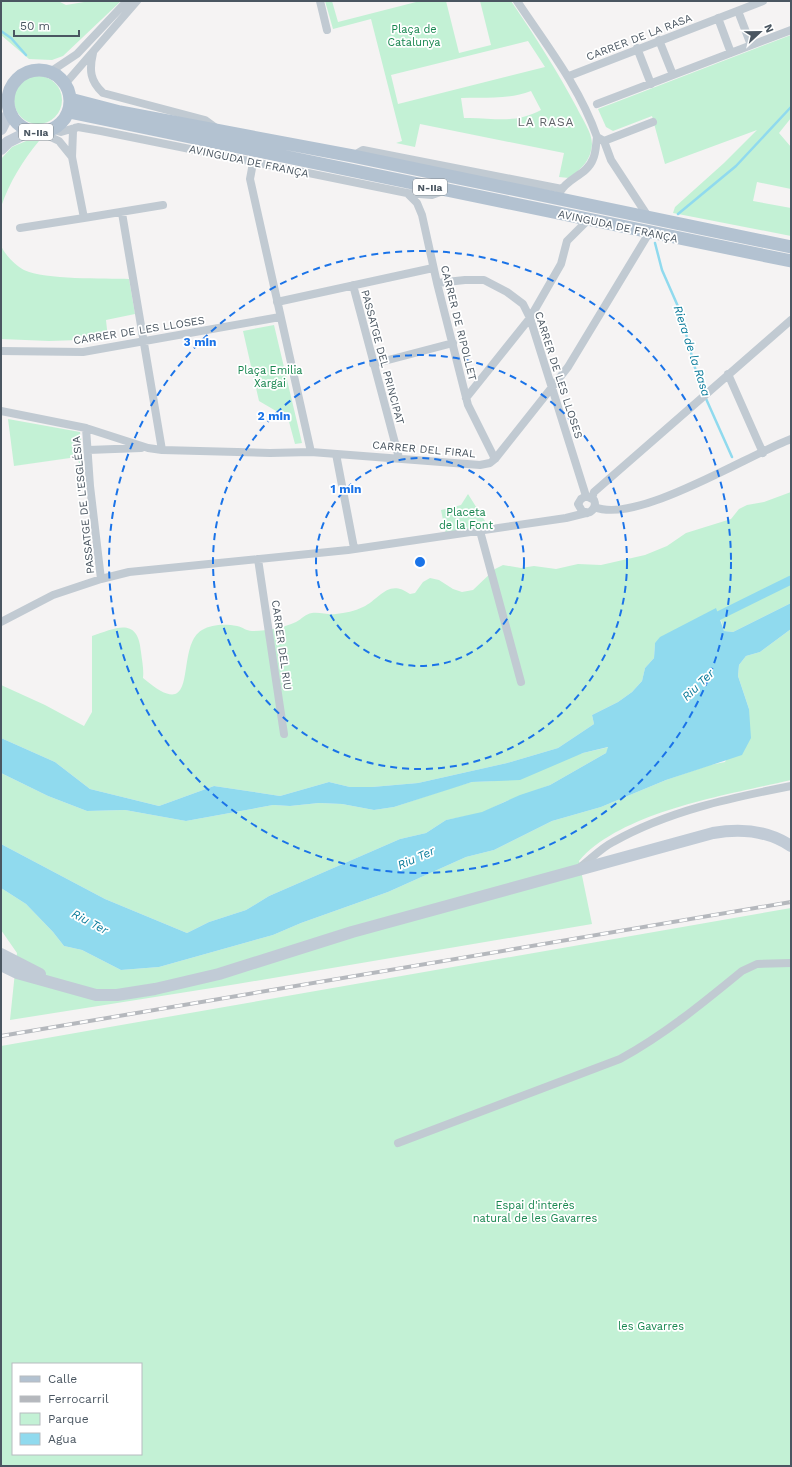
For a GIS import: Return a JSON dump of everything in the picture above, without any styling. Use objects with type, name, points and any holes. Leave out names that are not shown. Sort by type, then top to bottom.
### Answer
[{"type":"main road","points":[[6,106],[9,94],[7,85],[20,76],[39,70],[50,72],[58,76],[65,84],[70,106]]},
{"type":"main road","name":"N-IIa","points":[[6,106],[17,123],[35,132],[54,130],[70,106]]},
{"type":"main road","name":"AVINGUDA DE FRANÇA","points":[[70,106],[120,112],[353,156],[791,248]]},
{"type":"main road","name":"AVINGUDA DE FRANÇA","points":[[70,106],[445,190],[791,261]]},
{"type":"street","points":[[50,72],[77,54],[127,1]]},
{"type":"street","points":[[65,84],[137,1]]},
{"type":"street","points":[[320,1],[328,30]]},
{"type":"street","points":[[517,1],[569,76],[611,160],[649,219]]},
{"type":"street","name":"CARRER DE LA RASA","points":[[569,76],[637,48],[763,1]]},
{"type":"street","points":[[738,11],[751,45]]},
{"type":"street","points":[[718,18],[731,53]]},
{"type":"street","points":[[597,104],[791,30]]},
{"type":"street","points":[[659,40],[673,76]]},
{"type":"street","points":[[637,48],[651,84]]},
{"type":"street","name":"AVINGUDA DE FRANÇA","points":[[93,53],[91,61],[91,78],[94,85],[103,93],[205,120],[220,131]]},
{"type":"street","points":[[1,129],[6,106]]},
{"type":"street","points":[[601,139],[653,122]]},
{"type":"street","points":[[75,128],[73,131],[72,157],[84,218]]},
{"type":"street","name":"AVINGUDA DE FRANÇA","points":[[54,130],[61,132],[75,128],[101,131],[407,193],[432,195],[445,190]]},
{"type":"street","points":[[1,149],[8,142],[35,132],[59,141],[72,157]]},
{"type":"street","points":[[562,189],[562,186],[581,174],[594,159],[601,139]]},
{"type":"street","name":"AVINGUDA DE FRANÇA","points":[[353,156],[364,150],[562,189]]},
{"type":"street","points":[[253,163],[250,179],[311,452]]},
{"type":"street","points":[[478,172],[488,185]]},
{"type":"street","name":"AVINGUDA DE FRANÇA","points":[[552,198],[562,189]]},
{"type":"street","name":"CARRER DE RIPOLLET","points":[[407,193],[417,203],[422,215],[433,268],[468,405],[495,459]]},
{"type":"street","points":[[20,228],[122,213],[163,205]]},
{"type":"street","points":[[122,213],[162,450]]},
{"type":"street","points":[[466,398],[530,318],[561,264],[567,241],[588,220]]},
{"type":"street","points":[[495,459],[553,388],[568,367],[649,233]]},
{"type":"street","points":[[277,302],[433,268]]},
{"type":"street","name":"CARRER DE LES LLOSES","points":[[437,283],[465,280],[484,280],[507,292],[523,304],[530,318],[589,497]]},
{"type":"street","name":"PASSATGE DEL PRINCIPAT","points":[[353,285],[399,458]]},
{"type":"street","name":"CARRER DE LES LLOSES","points":[[1,351],[83,352],[280,317]]},
{"type":"street","points":[[587,513],[580,509],[578,504],[581,499],[589,497],[791,320]]},
{"type":"street","points":[[373,364],[453,343]]},
{"type":"street","points":[[728,374],[763,453]]},
{"type":"street","name":"CARRER DEL FIRAL","points":[[1,412],[86,428],[148,448],[162,450],[270,454],[311,452],[480,465],[490,463],[495,459]]},
{"type":"street","name":"PASSATGE DE L'ESGLÉSIA","points":[[86,428],[90,486],[101,579]]},
{"type":"street","points":[[595,507],[604,511],[633,507],[657,500],[698,483],[791,439]]},
{"type":"street","name":"CARRER DEL FIRAL","points":[[88,450],[148,448]]},
{"type":"street","points":[[336,454],[354,548]]},
{"type":"street","points":[[589,497],[595,502],[595,507]]},
{"type":"street","points":[[1,622],[53,595],[101,579],[129,572],[354,548],[480,531],[566,518],[587,513],[595,507]]},
{"type":"street","points":[[480,531],[521,682]]},
{"type":"street","name":"CARRER DEL RIU","points":[[258,559],[284,734]]},
{"type":"street","points":[[575,871],[611,842],[654,822],[733,797],[791,786]]},
{"type":"street","points":[[1,965],[17,973],[90,994],[104,996],[137,992],[176,985],[231,970],[360,930],[723,832],[745,830],[763,833],[778,838],[791,846]]},
{"type":"street","points":[[1,954],[62,985]]},
{"type":"street","points":[[398,1143],[620,1059],[658,1036],[742,971],[757,964],[791,963]]},
{"type":"green space","points":[[1,1],[58,1],[66,5],[90,1],[121,1],[63,56],[52,60],[29,59],[1,35]]},
{"type":"green space","name":"Plaça de Catalunya","points":[[325,1],[332,1],[338,22],[420,1],[446,1],[459,53],[491,45],[480,1],[511,1],[554,67],[586,126],[592,139],[590,155],[585,164],[569,178],[559,177],[564,153],[420,124],[415,147],[396,143],[402,141],[371,19],[333,29]],"holes":[[[528,41],[545,67],[398,104],[391,75]],[[531,91],[541,110],[531,115],[512,119],[464,118],[461,98],[505,97]]]},
{"type":"green space","points":[[791,35],[791,118],[779,133],[791,147],[791,189],[757,182],[753,201],[791,208],[791,236],[673,213],[675,207],[724,163],[757,130],[665,164],[652,116],[613,131],[606,127],[598,109]]},
{"type":"green space","points":[[33,76],[43,76],[55,83],[62,95],[62,105],[55,117],[43,124],[33,124],[25,120],[18,113],[14,105],[14,95],[18,87],[25,80]]},
{"type":"green space","points":[[26,141],[39,141],[17,172],[1,207],[1,159],[12,147]]},
{"type":"green space","points":[[1,245],[4,252],[21,268],[34,273],[60,277],[129,279],[135,314],[106,320],[108,339],[49,341],[1,339]]},
{"type":"green space","name":"Plaça Emilia Xargai","points":[[274,325],[302,443],[295,444],[288,418],[259,401],[243,331]]},
{"type":"green space","points":[[8,419],[80,432],[84,463],[79,463],[77,457],[14,466]]},
{"type":"green space","points":[[791,492],[791,603],[733,632],[724,631],[721,620],[655,643],[654,658],[645,668],[642,681],[632,692],[618,702],[592,715],[594,724],[558,748],[507,763],[418,783],[372,787],[350,787],[329,782],[280,796],[214,786],[159,806],[90,789],[55,762],[1,738],[1,685],[45,705],[84,726],[92,712],[92,636],[109,630],[124,628],[131,629],[135,633],[139,641],[141,652],[143,678],[162,691],[173,694],[180,690],[184,680],[189,652],[194,639],[202,630],[210,627],[219,625],[233,625],[252,631],[274,629],[296,622],[305,615],[315,613],[336,614],[357,610],[390,589],[396,588],[410,594],[415,593],[423,582],[430,578],[439,580],[453,589],[462,592],[473,590],[495,569],[503,565],[521,568],[534,566],[556,569],[578,564],[601,565],[645,555],[667,546],[686,533],[731,519],[739,509],[747,505],[764,502]]},
{"type":"green space","name":"Placeta de la Font","points":[[468,494],[490,529],[446,535],[441,510],[461,505]]},
{"type":"green space","points":[[791,629],[791,780],[678,807],[648,817],[621,829],[598,844],[579,861],[592,924],[237,984],[10,1020],[17,953],[1,930],[1,888],[26,904],[53,932],[64,946],[82,950],[121,970],[159,967],[273,935],[301,923],[388,892],[466,857],[494,850],[552,821],[601,807],[666,780],[710,765],[725,762],[749,709],[738,676],[739,665],[746,656],[760,652]]},
{"type":"green space","points":[[609,747],[606,753],[550,785],[504,802],[482,813],[446,820],[426,833],[400,839],[269,896],[246,910],[209,922],[187,933],[105,899],[1,844],[1,773],[48,796],[87,811],[125,810],[186,821],[273,805],[290,806],[319,803],[342,804],[374,810],[394,807],[454,787],[472,782],[495,781],[583,753]]},
{"type":"green space","name":"Espai d'interès natural de les Gavarres","points":[[791,908],[791,1466],[1,1466],[1,1046]]},
{"type":"water","name":"Riu Ter","points":[[791,603],[791,629],[760,652],[746,656],[739,665],[738,676],[749,709],[751,738],[742,755],[666,780],[601,807],[552,821],[494,850],[466,857],[388,892],[301,923],[273,935],[159,967],[121,970],[82,950],[64,946],[53,932],[26,904],[1,888],[1,844],[105,899],[187,933],[209,922],[246,910],[269,896],[400,839],[426,833],[446,820],[482,812],[520,795],[550,785],[606,753],[608,747],[583,753],[520,780],[472,782],[394,807],[374,810],[342,804],[319,803],[290,806],[273,805],[186,821],[125,810],[87,811],[48,796],[1,773],[1,738],[55,762],[90,789],[159,806],[214,786],[280,796],[329,782],[350,787],[372,787],[418,783],[507,763],[558,748],[594,724],[592,715],[618,702],[632,692],[642,681],[645,668],[654,658],[655,643],[660,637],[716,608],[724,631],[733,632]]},
{"type":"waterway","points":[[1,31],[11,38],[26,55]]},
{"type":"waterway","name":"Riera de la Rasa","points":[[678,214],[736,166],[791,107]]},
{"type":"waterway","name":"Riera de la Rasa","points":[[655,243],[662,270],[680,311],[699,383],[732,457]]},
{"type":"waterway","points":[[710,620],[791,580]]},
{"type":"railway","points":[[1,1036],[791,902]]},
{"type":"district","name":"LA RASA","points":[[546,122]]},
{"type":"park label","name":"les Gavarres","points":[[651,1326]]}]
